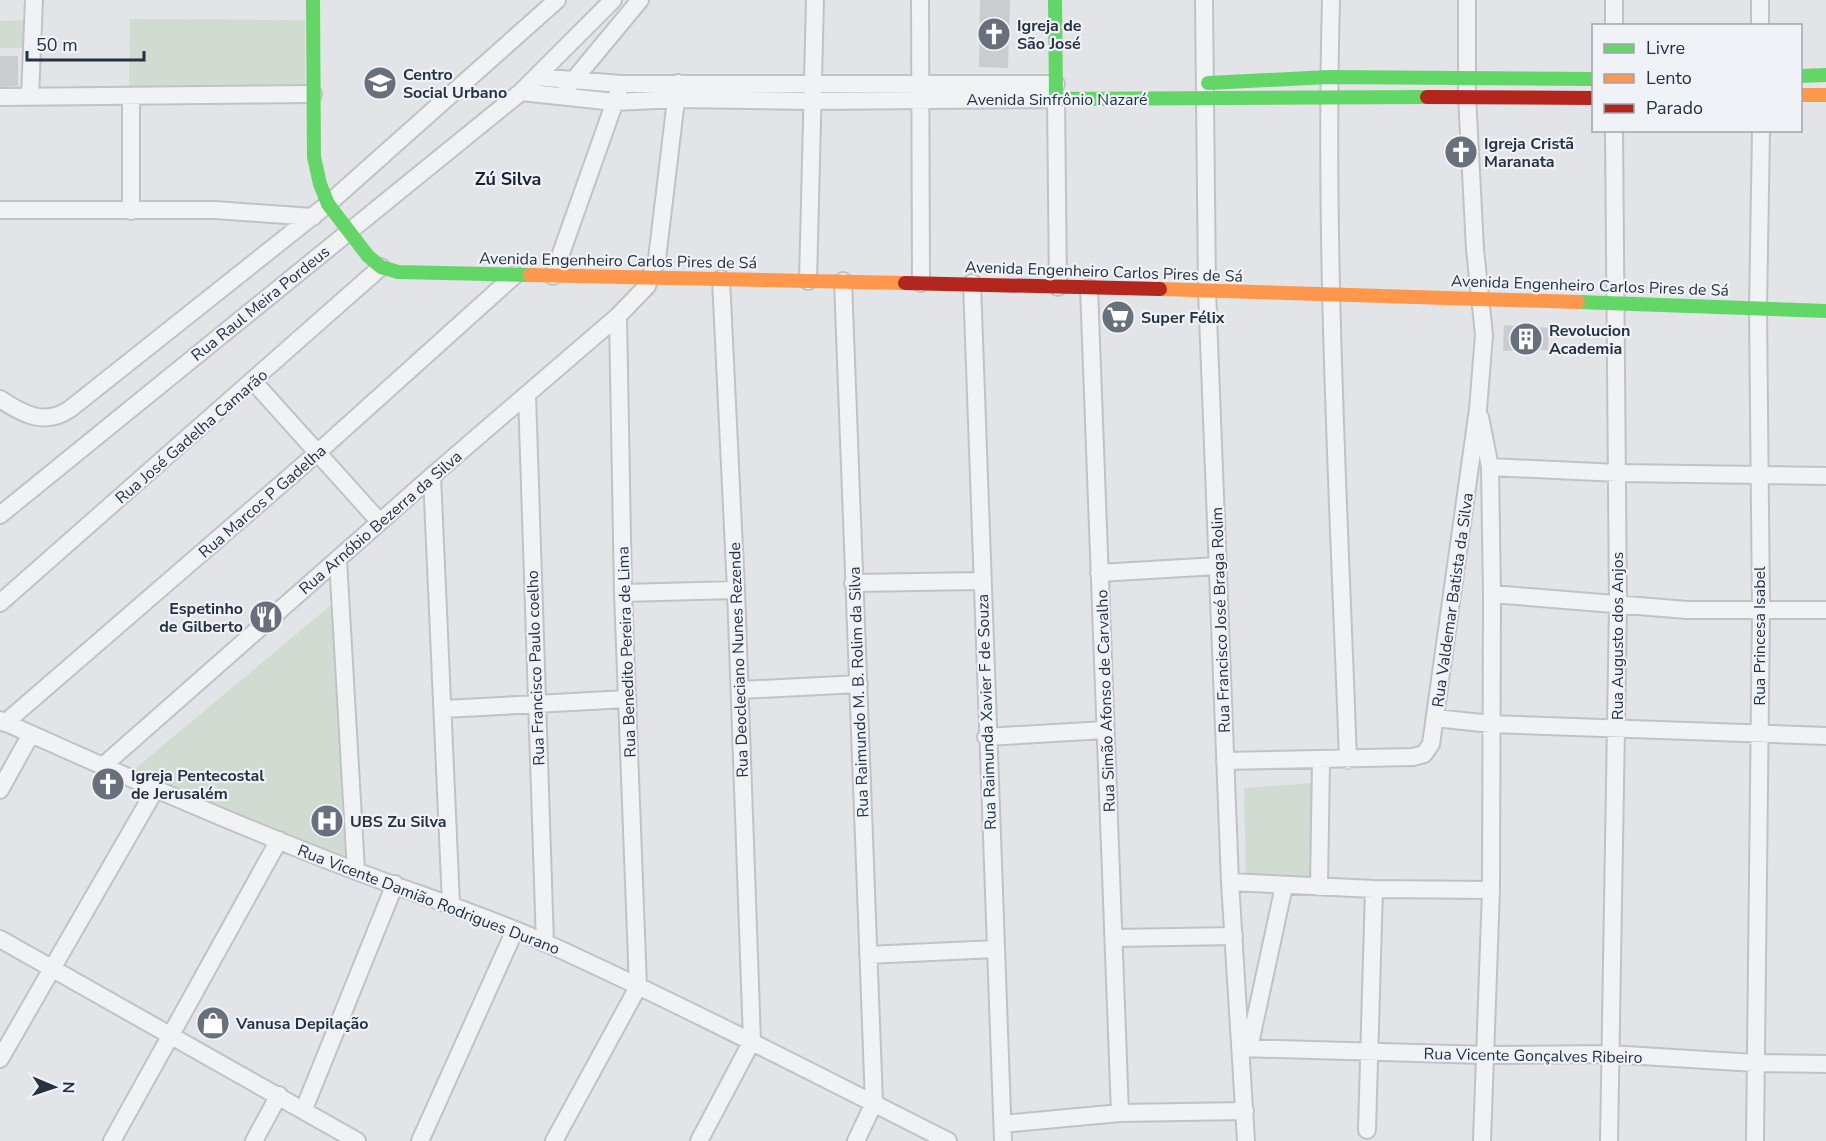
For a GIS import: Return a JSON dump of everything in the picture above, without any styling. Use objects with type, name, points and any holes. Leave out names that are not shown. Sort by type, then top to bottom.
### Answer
[{"type":"street","points":[[30,96],[34,0]]},
{"type":"street","points":[[313,0],[314,157],[320,184],[328,204],[381,267]]},
{"type":"street","points":[[0,399],[33,417],[60,416],[313,217],[557,0]]},
{"type":"street","name":"Rua Raul Meira Pordeus","points":[[0,515],[520,92],[613,0]]},
{"type":"street","points":[[562,97],[570,81],[640,0]]},
{"type":"street","points":[[808,281],[811,83],[815,0]]},
{"type":"street","points":[[920,0],[921,283]]},
{"type":"street","points":[[1055,0],[1060,89],[1059,287]]},
{"type":"street","name":"Rua Francisco José Braga Rolim","points":[[1204,0],[1200,88],[1217,566],[1230,882],[1245,1048],[1246,1141]]},
{"type":"street","points":[[1331,0],[1328,96],[1330,292],[1348,760]]},
{"type":"street","name":"Rua Valdemar Batista da Silva","points":[[1467,0],[1467,96],[1475,249],[1484,335],[1478,409],[1435,718],[1491,724],[1826,736]]},
{"type":"street","points":[[1614,0],[1614,24]]},
{"type":"street","points":[[1760,0],[1761,24]]},
{"type":"street","points":[[1802,76],[1826,75]]},
{"type":"street","name":"Avenida Sinfrônio Nazaré","points":[[536,77],[811,101],[921,92],[1200,88],[1328,96],[1592,98]]},
{"type":"street","name":"Avenida Sinfrônio Nazaré","points":[[1200,88],[1329,77],[1592,79]]},
{"type":"street","name":"Avenida Sinfrônio Nazaré","points":[[520,92],[615,102],[677,91],[811,83],[921,92]]},
{"type":"street","points":[[553,276],[621,84]]},
{"type":"street","points":[[652,276],[677,91]]},
{"type":"street","points":[[0,97],[130,98],[313,94]]},
{"type":"street","points":[[1802,95],[1826,95]]},
{"type":"street","points":[[130,98],[131,211]]},
{"type":"street","name":"Rua Augusto dos Anjos","points":[[1609,1141],[1618,606],[1614,132]]},
{"type":"street","name":"Rua Princesa Isabel","points":[[1755,1141],[1761,609],[1758,475],[1761,132]]},
{"type":"street","points":[[0,210],[226,210],[313,217]]},
{"type":"street","name":"Avenida Engenheiro Carlos Pires de Sá","points":[[381,267],[398,272],[1330,292],[1481,297],[1616,305],[1826,311]]},
{"type":"street","name":"Rua José Gadelha Camarão","points":[[0,603],[381,267]]},
{"type":"street","name":"Rua Marcos P Gadelha","points":[[3,722],[316,454],[515,275]]},
{"type":"street","name":"Rua Arnóbio Bezerra da Silva","points":[[104,765],[338,560],[379,521],[618,316],[652,276]]},
{"type":"street","name":"Rua Deocleciano Nunes Rezende","points":[[721,279],[736,590],[752,1041]]},
{"type":"street","name":"Rua Raimundo M. B. Rolim da Silva","points":[[843,281],[873,1103]]},
{"type":"street","name":"Rua Raimunda Xavier F de Souza","points":[[972,283],[986,737],[1003,1133]]},
{"type":"street","name":"Rua Simão Afonso de Carvalho","points":[[1089,288],[1120,1113]]},
{"type":"street","name":"Rua Benedito Pereira de Lima","points":[[618,316],[623,593],[638,987]]},
{"type":"street","points":[[253,381],[316,454],[379,521]]},
{"type":"street","name":"Rua Francisco Paulo coelho","points":[[527,394],[545,943]]},
{"type":"street","points":[[1478,409],[1490,468],[1492,594],[1491,890],[1482,1141]]},
{"type":"street","points":[[1490,468],[1618,473],[1826,476]]},
{"type":"street","points":[[432,476],[451,904]]},
{"type":"street","points":[[338,560],[356,871]]},
{"type":"street","points":[[1100,573],[1217,566]]},
{"type":"street","points":[[854,584],[981,581]]},
{"type":"street","points":[[623,593],[736,590]]},
{"type":"street","points":[[1492,594],[1687,610],[1826,610]]},
{"type":"street","points":[[740,690],[859,684]]},
{"type":"street","points":[[444,709],[627,699]]},
{"type":"street","points":[[1225,761],[1321,761],[1413,757],[1424,754],[1431,744],[1435,718]]},
{"type":"street","name":"Rua Vicente Damião Rodrigues Durano","points":[[3,722],[104,765],[155,790],[356,871],[451,904],[545,943],[752,1041],[948,1141]]},
{"type":"street","points":[[986,737],[1105,730]]},
{"type":"street","points":[[0,790],[31,734]]},
{"type":"street","points":[[1319,887],[1321,761]]},
{"type":"street","points":[[0,1059],[155,790]]},
{"type":"street","points":[[112,1141],[279,840]]},
{"type":"street","points":[[1230,882],[1374,889],[1491,890]]},
{"type":"street","points":[[304,1109],[395,884]]},
{"type":"street","points":[[1245,1048],[1284,886]]},
{"type":"street","points":[[1367,1130],[1372,1050],[1374,889]]},
{"type":"street","points":[[420,1141],[515,930]]},
{"type":"street","points":[[1115,938],[1234,936]]},
{"type":"street","points":[[0,939],[172,1034],[357,1141]]},
{"type":"street","points":[[868,955],[995,949]]},
{"type":"street","points":[[554,1141],[638,987]]},
{"type":"street","points":[[699,1141],[752,1041]]},
{"type":"street","name":"Rua Vicente Gonçalves Ribeiro","points":[[1245,1048],[1372,1050],[1485,1056],[1610,1054],[1755,1063],[1826,1064]]},
{"type":"street","points":[[254,1141],[279,1095]]},
{"type":"street","points":[[856,1141],[873,1103]]},
{"type":"street","points":[[1003,1133],[1120,1113],[1245,1110]]},
{"type":"shaded area","points":[[130,19],[305,20],[305,97],[129,97]]},
{"type":"shaded area","points":[[27,20],[26,48],[0,48],[0,21]]},
{"type":"shaded area","points":[[343,595],[355,868],[130,773]]},
{"type":"shaded area","points":[[1313,783],[1312,886],[1246,881],[1244,788]]},
{"type":"building","name":"Igreja de São José","points":[[980,0],[1010,0],[1008,68],[979,67]]},
{"type":"building","points":[[0,56],[18,56],[18,86],[0,87]]},
{"type":"building","name":"Revolucion Academia","points":[[1504,325],[1549,328],[1548,350],[1503,351]]},
{"type":"traffic: fast","points":[[313,0],[314,157],[320,184],[328,204],[368,256],[381,267],[398,272],[530,275]]},
{"type":"traffic: fast","points":[[1055,0],[1056,99],[1427,97]]},
{"type":"traffic: fast","points":[[1802,76],[1826,75]]},
{"type":"traffic: fast","points":[[1208,83],[1329,77],[1592,79]]},
{"type":"traffic: fast","points":[[1578,302],[1826,311]]},
{"type":"traffic: slow","points":[[1802,95],[1826,95]]},
{"type":"traffic: slow","points":[[530,275],[905,283]]},
{"type":"traffic: slow","points":[[1160,289],[1578,302]]},
{"type":"traffic: jam","points":[[1427,97],[1592,98]]},
{"type":"traffic: jam","points":[[905,283],[1160,289]]},
{"type":"place","name":"Igreja de São José","points":[[994,34]]},
{"type":"place","name":"Centro Social Urbano","points":[[380,83]]},
{"type":"place","name":"Igreja Cristã Maranata","points":[[1461,152]]},
{"type":"place","name":"Super Félix","points":[[1118,317]]},
{"type":"place","name":"Revolucion Academia","points":[[1526,339]]},
{"type":"place","name":"Espetinho de Gilberto","points":[[266,617]]},
{"type":"place","name":"Igreja Pentecostal de Jerusalém","points":[[108,784]]},
{"type":"place","name":"UBS Zu Silva","points":[[327,821]]},
{"type":"place","name":"Vanusa Depilação","points":[[213,1023]]},
{"type":"district","name":"Zú Silva","points":[[508,179]]}]
